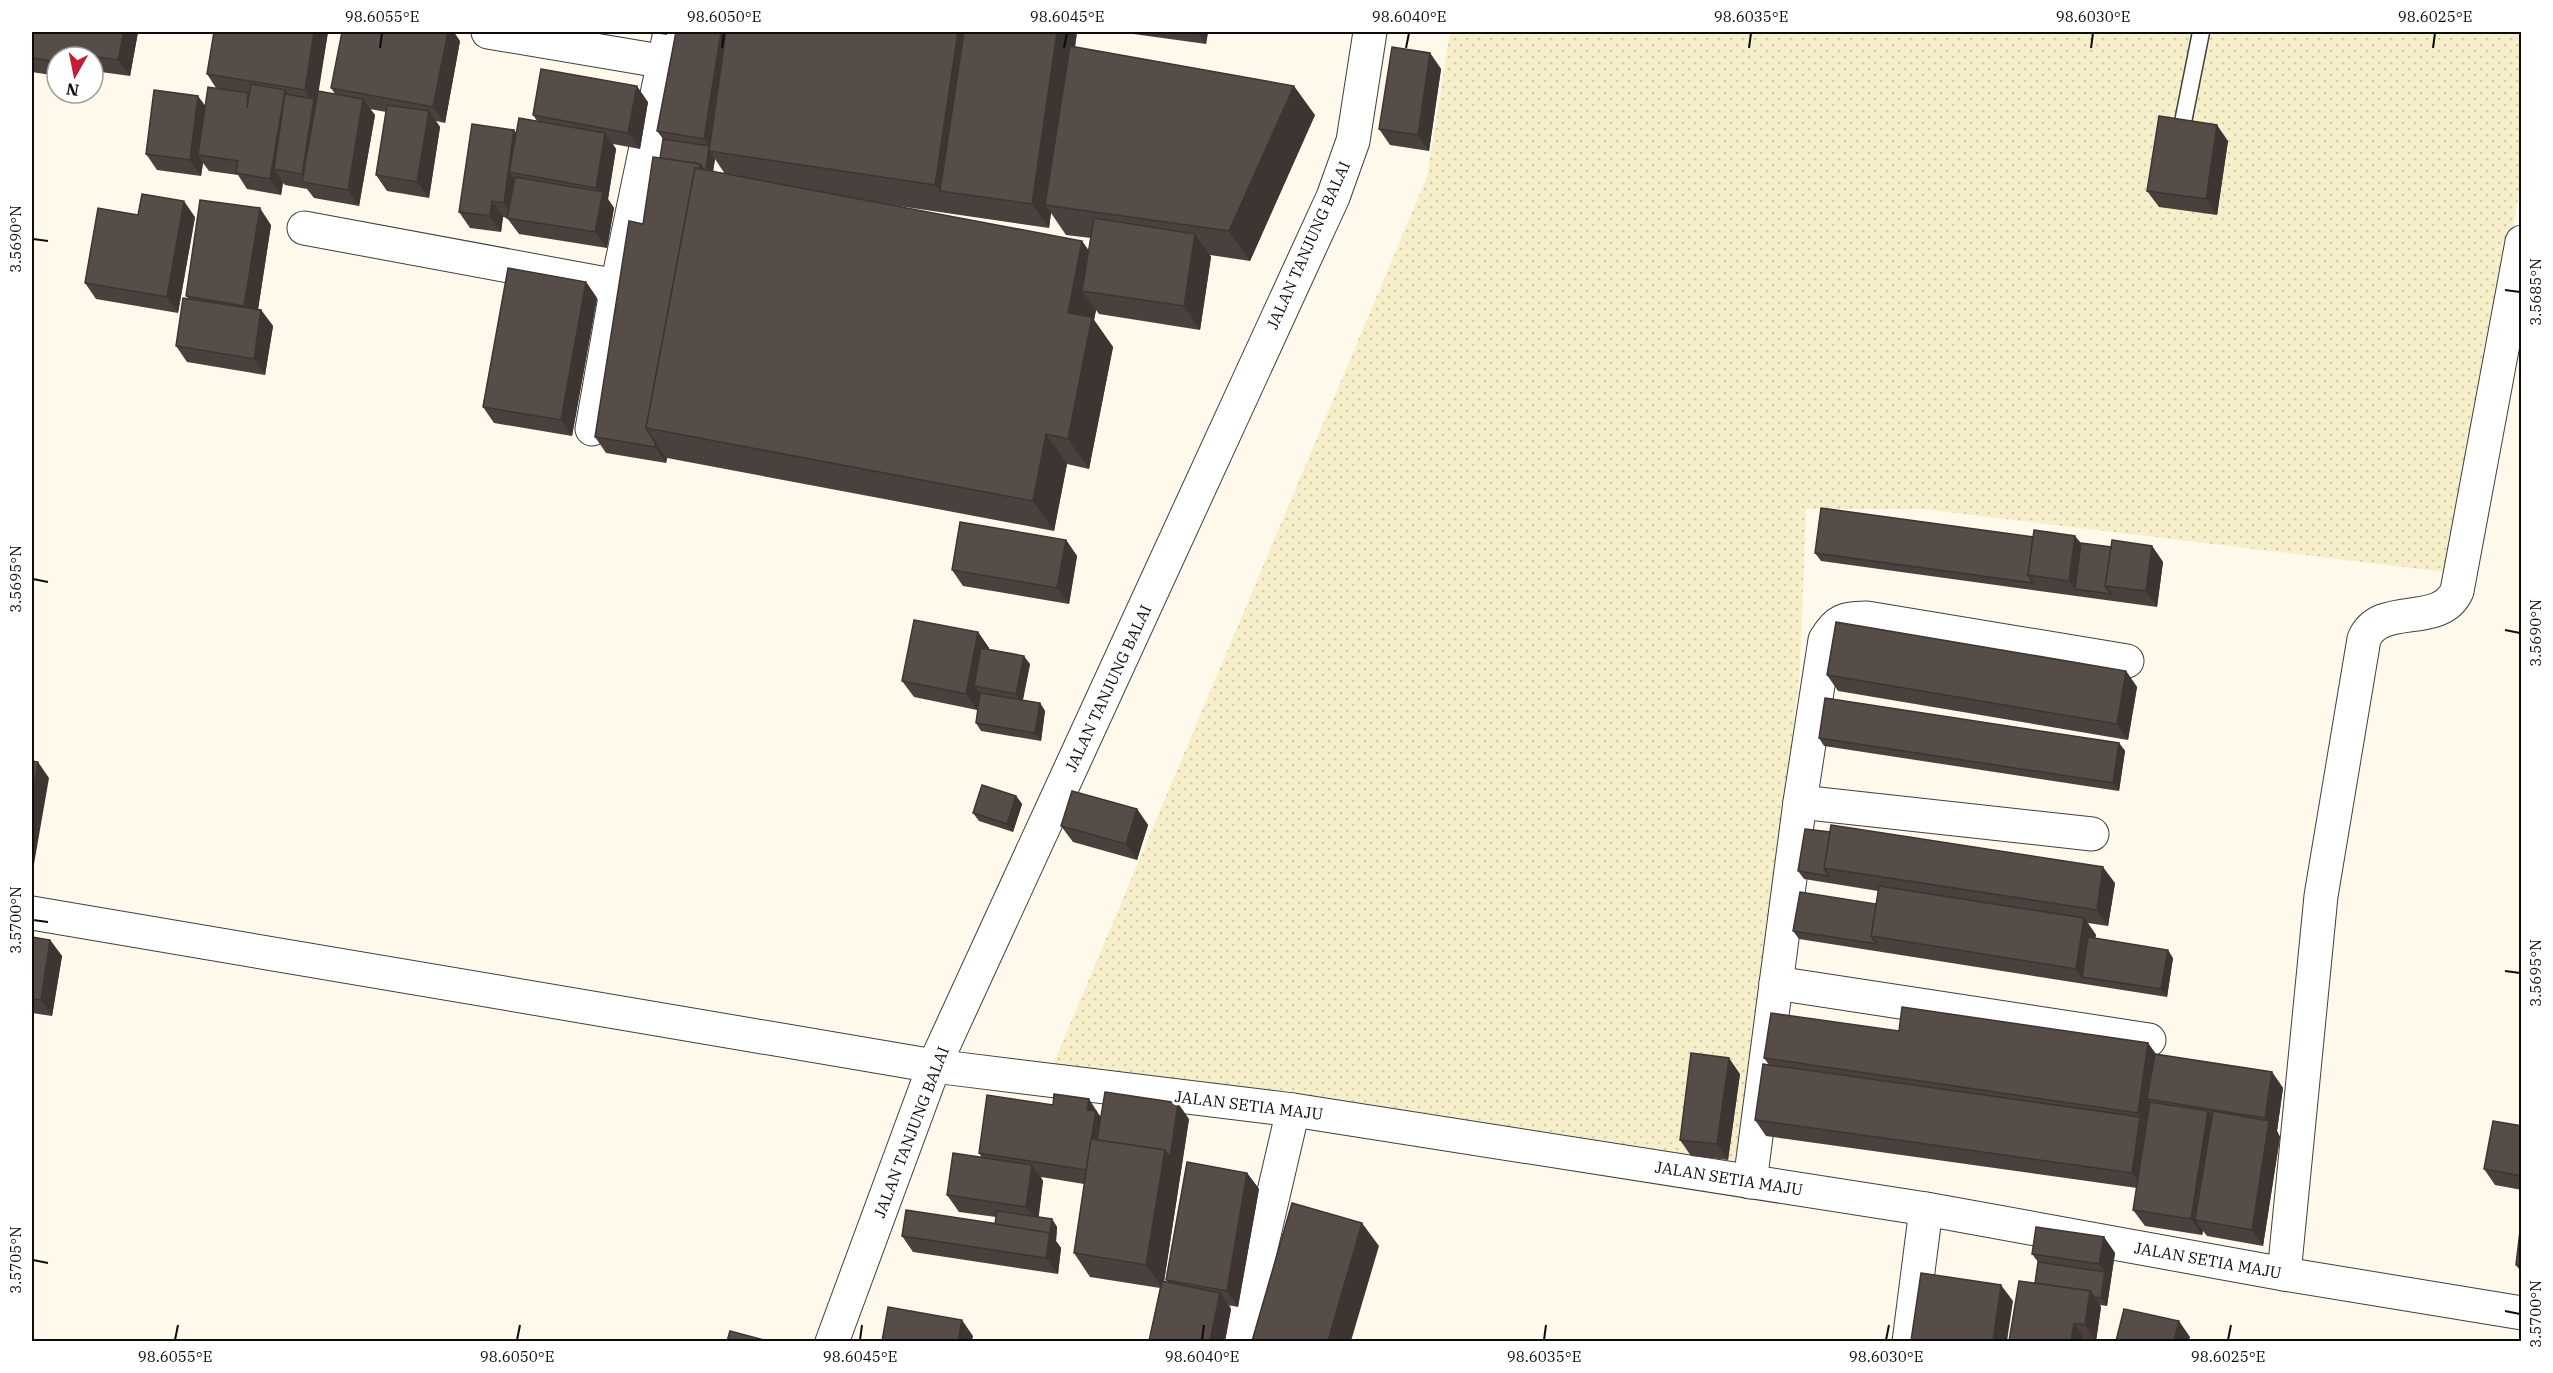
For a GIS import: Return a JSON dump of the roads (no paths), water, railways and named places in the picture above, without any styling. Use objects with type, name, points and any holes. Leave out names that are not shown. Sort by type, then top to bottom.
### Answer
[{"type":"street","points":[[488,32],[668,47],[617,286],[592,429]]},
{"type":"street","name":"JALAN TANJUNG BALAI","points":[[832,1341],[934,1066],[1333,197],[1353,141],[1370,32]]},
{"type":"street","points":[[304,228],[617,286]]},
{"type":"street","points":[[2284,1274],[2321,896],[2364,639],[2373,626],[2380,621],[2422,614],[2442,607],[2452,600],[2457,591],[2522,242]]},
{"type":"street","points":[[1750,1182],[1800,802],[1825,640],[1832,628],[1843,619],[1867,618],[2127,661]]},
{"type":"street","points":[[1800,802],[2091,834]]},
{"type":"street","name":"JALAN SETIA MAJU","points":[[32,914],[934,1066],[1293,1110],[1926,1209],[2284,1274],[2522,1313]]},
{"type":"street","points":[[1776,983],[2149,1040]]},
{"type":"street","points":[[1239,1341],[1293,1110]]},
{"type":"street","points":[[1909,1341],[1926,1209]]},
{"type":"lane","points":[[2182,127],[2200,32]]}]
